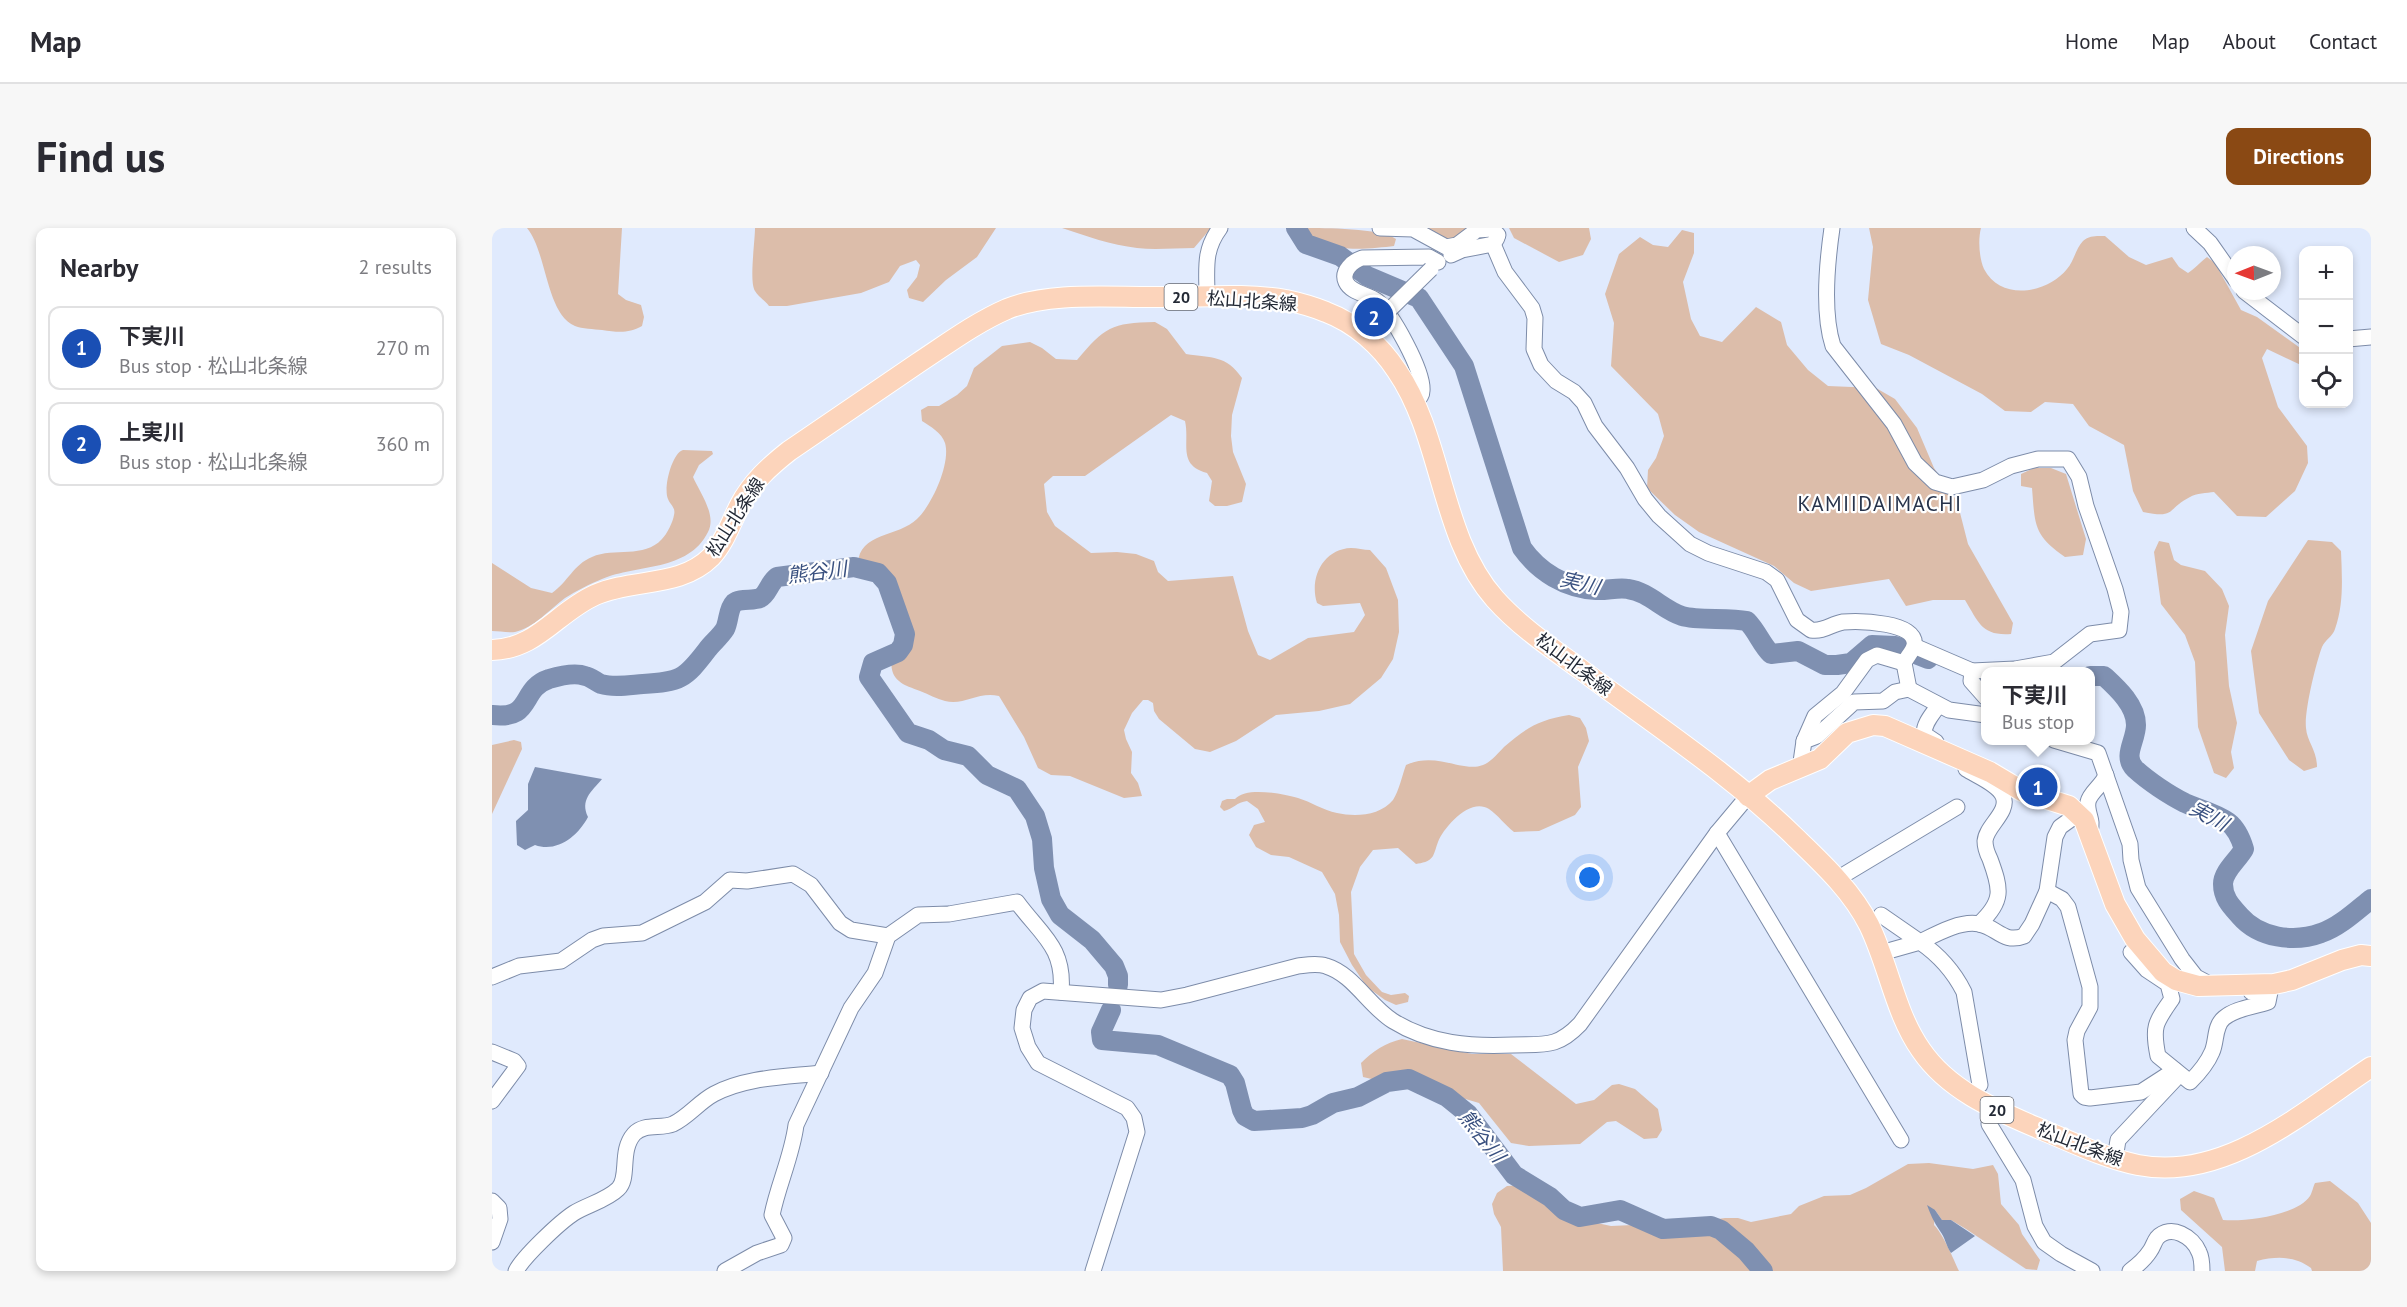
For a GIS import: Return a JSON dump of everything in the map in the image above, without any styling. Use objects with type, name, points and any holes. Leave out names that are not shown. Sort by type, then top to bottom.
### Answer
[{"type":"main road","name":"松山北条線","points":[[492,650],[515,647],[528,642],[578,604],[609,590],[672,579],[701,566],[721,544],[741,503],[767,468],[981,321],[1011,307],[1054,298],[1283,299],[1329,312],[1364,334],[1385,354],[1401,375],[1415,402],[1463,545],[1483,585],[1518,622],[1645,718],[1692,749],[1790,832],[1837,879],[1859,906],[1881,953],[1900,1011],[1919,1048],[1939,1072],[1974,1099],[2011,1117],[2115,1159],[2159,1167],[2199,1165],[2219,1159],[2271,1133],[2371,1067]]},
{"type":"main road","points":[[1748,796],[1770,780],[1820,759],[1847,733],[1873,725],[1885,726],[1990,772],[2022,791],[2069,806],[2078,814],[2084,820],[2115,904],[2134,939],[2161,975],[2187,984],[2247,986],[2283,982],[2342,960],[2361,955],[2371,956]]},
{"type":"street","points":[[1208,297],[1207,253],[1211,241],[1220,228]]},
{"type":"street","points":[[1380,228],[1413,229],[1446,247],[1457,245],[1477,230],[1492,229],[1498,236],[1505,272],[1532,308],[1535,318],[1534,349],[1541,364],[1557,381],[1574,392],[1584,403],[1595,426],[1659,516],[1690,544],[1708,553],[1766,572],[1777,580],[1797,620],[1811,630],[1827,629],[1840,622],[1878,622],[1898,627],[1911,637],[1910,689]]},
{"type":"street","points":[[1832,228],[1828,255],[1828,331],[1833,346],[1893,424],[1915,463],[1935,482],[1952,488],[1983,480],[2011,466],[2038,459],[2068,459],[2079,477],[2086,506],[2115,589],[2121,612],[2119,630],[2090,634],[2054,662],[2026,667]]},
{"type":"street","points":[[2194,228],[2210,243],[2227,267]]},
{"type":"street","points":[[1364,334],[1434,266],[1462,250],[1498,236]]},
{"type":"street","points":[[1415,402],[1420,398],[1422,390],[1420,376],[1395,324],[1377,301],[1346,283],[1350,266],[1362,258],[1429,257],[1434,266]]},
{"type":"street","points":[[2256,300],[2299,333]]},
{"type":"street","points":[[2353,339],[2371,337]]},
{"type":"street","points":[[1800,768],[1804,741],[1815,716],[1843,693],[1867,660],[1877,655],[1909,655],[1971,675],[1981,674]]},
{"type":"street","points":[[1971,675],[1981,690]]},
{"type":"street","points":[[1804,741],[1818,736],[1854,702],[1883,701],[1895,692],[1910,689],[1938,706],[1956,712],[1981,714]]},
{"type":"street","points":[[1932,747],[1936,742],[1924,734],[1924,730],[1925,724],[1938,706]]},
{"type":"street","points":[[2069,745],[2098,753],[2130,844],[2131,861],[2138,888],[2182,959],[2196,976],[2213,986]]},
{"type":"street","points":[[1952,756],[1957,763],[1999,790],[2004,798],[2004,804],[1985,838],[1985,848],[2000,893],[1997,904],[1978,924]]},
{"type":"street","points":[[2089,834],[2092,825],[2087,805],[2089,798],[2103,783],[2106,775]]},
{"type":"street","points":[[1093,1271],[1137,1132],[1134,1118],[1127,1108],[1038,1063],[1022,1028],[1024,1010],[1030,998],[1043,992],[1061,992],[1161,1000],[1298,966],[1316,964],[1338,972],[1377,1010],[1394,1022],[1433,1039],[1457,1044],[1492,1046],[1556,1043],[1569,1036],[1592,1009],[1717,833],[1748,796]]},
{"type":"street","points":[[1837,879],[1957,807]]},
{"type":"street","points":[[1881,953],[1920,942],[1951,927],[1978,924],[2010,939],[2024,936],[2047,891],[2055,837],[2060,827],[2078,814]]},
{"type":"street","points":[[1717,833],[1901,1140]]},
{"type":"street","points":[[492,977],[519,966],[561,961],[592,940],[603,936],[642,933],[705,902],[730,880],[747,881],[793,874],[811,885],[840,923],[851,930],[888,936]]},
{"type":"street","points":[[2047,891],[2062,899],[2068,907],[2090,987],[2090,1007],[2077,1031],[2075,1040],[2081,1094],[2090,1098],[2141,1092],[2177,1073]]},
{"type":"street","points":[[724,1271],[757,1253],[781,1245],[784,1238],[772,1215],[796,1125],[851,1008],[875,973],[888,936],[918,915],[949,914],[1017,902],[1054,947],[1061,962],[1063,975],[1061,992]]},
{"type":"street","points":[[1881,915],[1920,942],[1946,964],[1964,992],[1980,1085]]},
{"type":"street","points":[[2132,952],[2147,970],[2161,975],[2168,984],[2172,999],[2158,1018],[2154,1034],[2158,1056],[2190,1082],[2202,1070],[2213,1051],[2218,1025],[2223,1018],[2268,1002],[2270,992]]},
{"type":"street","points":[[2247,986],[2252,992],[2294,988]]},
{"type":"street","points":[[492,1052],[514,1061],[518,1066],[492,1101]]},
{"type":"street","points":[[516,1271],[526,1258],[573,1214],[618,1190],[623,1182],[624,1154],[634,1134],[642,1128],[674,1123],[714,1094],[742,1084],[765,1078],[821,1073]]},
{"type":"street","points":[[2115,1159],[2118,1140],[2177,1073]]},
{"type":"street","points":[[1989,1124],[2023,1180],[2035,1226],[2044,1242],[2092,1271]]},
{"type":"street","points":[[492,1201],[500,1208],[500,1219],[492,1242]]},
{"type":"street","points":[[2130,1271],[2139,1264],[2158,1238],[2166,1233],[2175,1232],[2186,1236],[2194,1243],[2200,1254],[2202,1271]]},
{"type":"shaded area","points":[[527,228],[622,228],[618,294],[626,300],[641,305],[644,317],[642,326],[627,331],[613,331],[578,327],[565,319],[552,296],[539,252]]},
{"type":"shaded area","points":[[755,228],[996,228],[977,257],[946,280],[923,302],[909,298],[907,290],[917,277],[920,265],[916,260],[900,266],[889,282],[861,293],[787,306],[769,306],[756,293],[753,286]]},
{"type":"shaded area","points":[[1062,228],[1211,228],[1194,248],[1158,249],[1118,245]]},
{"type":"shaded area","points":[[1303,228],[1365,231],[1388,235],[1396,239],[1394,246],[1344,248],[1320,243],[1310,237]]},
{"type":"shaded area","points":[[1426,228],[1466,228],[1460,237],[1448,240]]},
{"type":"shaded area","points":[[1509,228],[1589,228],[1591,239],[1583,255],[1559,262],[1514,238]]},
{"type":"shaded area","points":[[1869,228],[1981,228],[1980,248],[1984,269],[2001,286],[2013,290],[2037,288],[2059,277],[2069,266],[2083,241],[2094,236],[2105,236],[2129,257],[2146,265],[2172,257],[2179,267],[2188,273],[2207,257],[2215,263],[2227,285],[2227,300],[2235,300],[2241,310],[2257,317],[2299,347],[2299,364],[2267,349],[2262,358],[2278,407],[2307,446],[2308,463],[2295,491],[2266,517],[2237,516],[2214,492],[2192,496],[2182,501],[2170,512],[2154,514],[2143,512],[2133,491],[2124,445],[2089,426],[2073,404],[2045,402],[2031,412],[2005,411],[1982,394],[1909,355],[1881,344],[1868,300],[1873,247]]},
{"type":"shaded area","points":[[1682,230],[1694,233],[1694,253],[1683,282],[1691,319],[1700,336],[1722,342],[1756,307],[1781,322],[1787,345],[1808,370],[1828,386],[1876,388],[1895,399],[1917,428],[1934,468],[1957,501],[1968,544],[2013,623],[2011,634],[1994,633],[1987,630],[1978,621],[1965,600],[1933,600],[1906,606],[1889,579],[1811,591],[1794,583],[1774,566],[1699,532],[1675,515],[1647,488],[1648,470],[1656,458],[1664,436],[1658,414],[1611,366],[1614,323],[1605,294],[1619,254],[1640,237],[1653,245],[1668,247]]},
{"type":"shaded area","points":[[1155,322],[1167,329],[1186,354],[1224,361],[1242,378],[1232,415],[1231,436],[1233,452],[1246,484],[1242,502],[1215,506],[1209,501],[1212,481],[1207,473],[1192,465],[1188,459],[1185,421],[1171,415],[1085,476],[1053,476],[1044,484],[1047,512],[1055,526],[1091,553],[1136,554],[1154,561],[1158,572],[1168,581],[1233,576],[1248,631],[1258,655],[1270,660],[1308,638],[1354,632],[1365,615],[1360,603],[1323,606],[1317,603],[1315,584],[1320,566],[1333,554],[1351,548],[1370,550],[1386,568],[1398,600],[1399,632],[1393,659],[1381,678],[1350,704],[1319,711],[1276,715],[1236,741],[1210,752],[1195,749],[1159,719],[1154,711],[1153,703],[1143,700],[1132,713],[1124,730],[1132,752],[1131,773],[1138,783],[1142,796],[1124,798],[1070,776],[1051,775],[1038,768],[1024,737],[999,696],[984,695],[958,702],[945,701],[899,681],[893,674],[891,665],[899,619],[896,598],[884,583],[858,564],[860,554],[872,540],[909,525],[923,513],[939,483],[945,461],[945,443],[939,433],[922,421],[921,410],[928,406],[939,406],[957,395],[967,386],[974,368],[1002,346],[1030,342],[1056,359],[1077,360],[1095,340],[1110,329],[1128,324]]},
{"type":"shaded area","points":[[683,450],[712,451],[713,454],[699,465],[693,477],[710,518],[708,532],[699,545],[688,554],[675,560],[616,574],[588,585],[565,598],[522,630],[492,631],[492,563],[531,588],[552,593],[580,564],[592,557],[647,549],[662,539],[671,524],[674,512],[667,494],[670,471],[675,457]]},
{"type":"shaded area","points":[[2034,468],[2051,468],[2066,474],[2086,539],[2083,555],[2065,557],[2041,535],[2035,520],[2032,488],[2021,486],[2021,474]]},
{"type":"shaded area","points":[[2308,540],[2332,542],[2341,551],[2342,590],[2338,620],[2334,631],[2322,647],[2307,711],[2307,733],[2317,767],[2304,771],[2289,760],[2259,713],[2251,651],[2268,601]]},
{"type":"shaded area","points":[[2159,541],[2169,543],[2174,560],[2181,565],[2205,571],[2222,589],[2229,606],[2225,635],[2229,686],[2237,723],[2231,752],[2234,768],[2226,778],[2214,773],[2198,727],[2195,662],[2185,635],[2161,604],[2154,552]]},
{"type":"shaded area","points":[[1569,715],[1580,718],[1586,728],[1589,741],[1578,767],[1581,807],[1575,815],[1539,831],[1514,832],[1489,809],[1482,806],[1474,807],[1466,810],[1452,822],[1441,836],[1433,856],[1427,861],[1416,864],[1398,848],[1373,850],[1360,867],[1351,892],[1354,954],[1366,975],[1382,992],[1391,995],[1405,993],[1409,996],[1408,1002],[1396,1005],[1385,1000],[1367,987],[1352,965],[1340,942],[1339,915],[1335,894],[1322,872],[1289,857],[1271,855],[1256,847],[1249,835],[1254,825],[1265,822],[1258,809],[1247,801],[1224,811],[1220,807],[1222,801],[1227,799],[1235,799],[1248,793],[1265,792],[1298,798],[1337,813],[1367,814],[1381,809],[1393,800],[1406,765],[1428,760],[1475,767],[1483,765],[1492,760],[1527,729],[1549,719]]},
{"type":"shaded area","points":[[514,740],[521,742],[522,749],[492,814],[492,745]]},
{"type":"shaded area","points":[[1402,1039],[1472,1054],[1511,1054],[1576,1104],[1594,1100],[1612,1085],[1619,1084],[1635,1089],[1658,1109],[1662,1130],[1657,1138],[1644,1139],[1616,1121],[1607,1122],[1580,1144],[1529,1146],[1511,1143],[1479,1103],[1398,1079],[1376,1080],[1363,1077],[1361,1063],[1380,1048]]},
{"type":"shaded area","points":[[1929,1163],[1973,1169],[1993,1165],[1998,1174],[2001,1204],[2019,1225],[2022,1234],[2040,1260],[2037,1270],[2026,1269],[1951,1220],[1942,1220],[1935,1210],[1934,1225],[1959,1271],[1503,1271],[1501,1227],[1492,1204],[1497,1193],[1507,1186],[1523,1185],[1556,1205],[1597,1223],[1655,1228],[1725,1218],[1738,1218],[1751,1222],[1791,1214],[1799,1206],[1824,1196],[1850,1195],[1908,1164]]},
{"type":"shaded area","points":[[2330,1181],[2358,1203],[2371,1223],[2371,1271],[2312,1271],[2299,1261],[2272,1258],[2257,1261],[2255,1271],[2225,1271],[2222,1247],[2181,1210],[2180,1199],[2194,1191],[2214,1198],[2223,1220],[2270,1216],[2303,1203],[2310,1196],[2315,1183]]},
{"type":"water","points":[[535,767],[602,779],[586,801],[588,817],[579,831],[559,845],[543,847],[535,845],[525,850],[517,845],[516,821],[528,810],[528,784]]},
{"type":"water","points":[[1927,1205],[1935,1210],[1942,1220],[1951,1220],[1975,1236],[1951,1253]]},
{"type":"waterway","name":"実川","points":[[1296,228],[1306,244],[1340,256],[1367,276],[1419,298],[1464,366],[1522,548],[1545,571],[1563,582],[1585,589],[1636,591],[1682,616],[1747,621],[1771,654],[1798,651],[1825,665],[1837,665],[1851,663],[1872,645],[1895,646],[1928,659]]},
{"type":"waterway","name":"熊谷川","points":[[492,715],[514,713],[521,708],[540,684],[562,676],[581,675],[601,684],[617,686],[666,682],[681,677],[693,667],[723,632],[734,603],[760,598],[777,577],[854,567],[878,573],[887,583],[905,634],[903,645],[898,652],[873,663],[869,677],[908,733],[929,740],[944,750],[968,756],[987,775],[1017,789],[1035,816],[1042,839],[1044,868],[1051,899],[1060,915],[1092,940],[1114,966],[1118,976],[1118,985]]},
{"type":"waterway","name":"実川","points":[[2095,676],[2104,676],[2125,698],[2133,711],[2136,725],[2130,759],[2135,769],[2172,796],[2223,819],[2236,831],[2244,849],[2225,875],[2223,889],[2231,905],[2248,923],[2267,934],[2289,938],[2311,936],[2334,927],[2371,899]]},
{"type":"waterway","name":"熊谷川","points":[[1111,1010],[1101,1032],[1102,1040],[1158,1045],[1230,1075],[1235,1083],[1245,1116],[1254,1121],[1302,1118],[1333,1103],[1358,1097],[1387,1082],[1409,1079],[1447,1097],[1468,1114],[1514,1175],[1550,1197],[1564,1210],[1580,1217],[1620,1210],[1663,1229],[1711,1226],[1721,1230],[1746,1251],[1763,1271]]},
{"type":"place","name":"上実川","points":[[1374,317]]},
{"type":"place","name":"下実川","points":[[2038,787]]},
{"type":"district","name":"KAMIIDAIMACHI","points":[[1880,503]]}]
